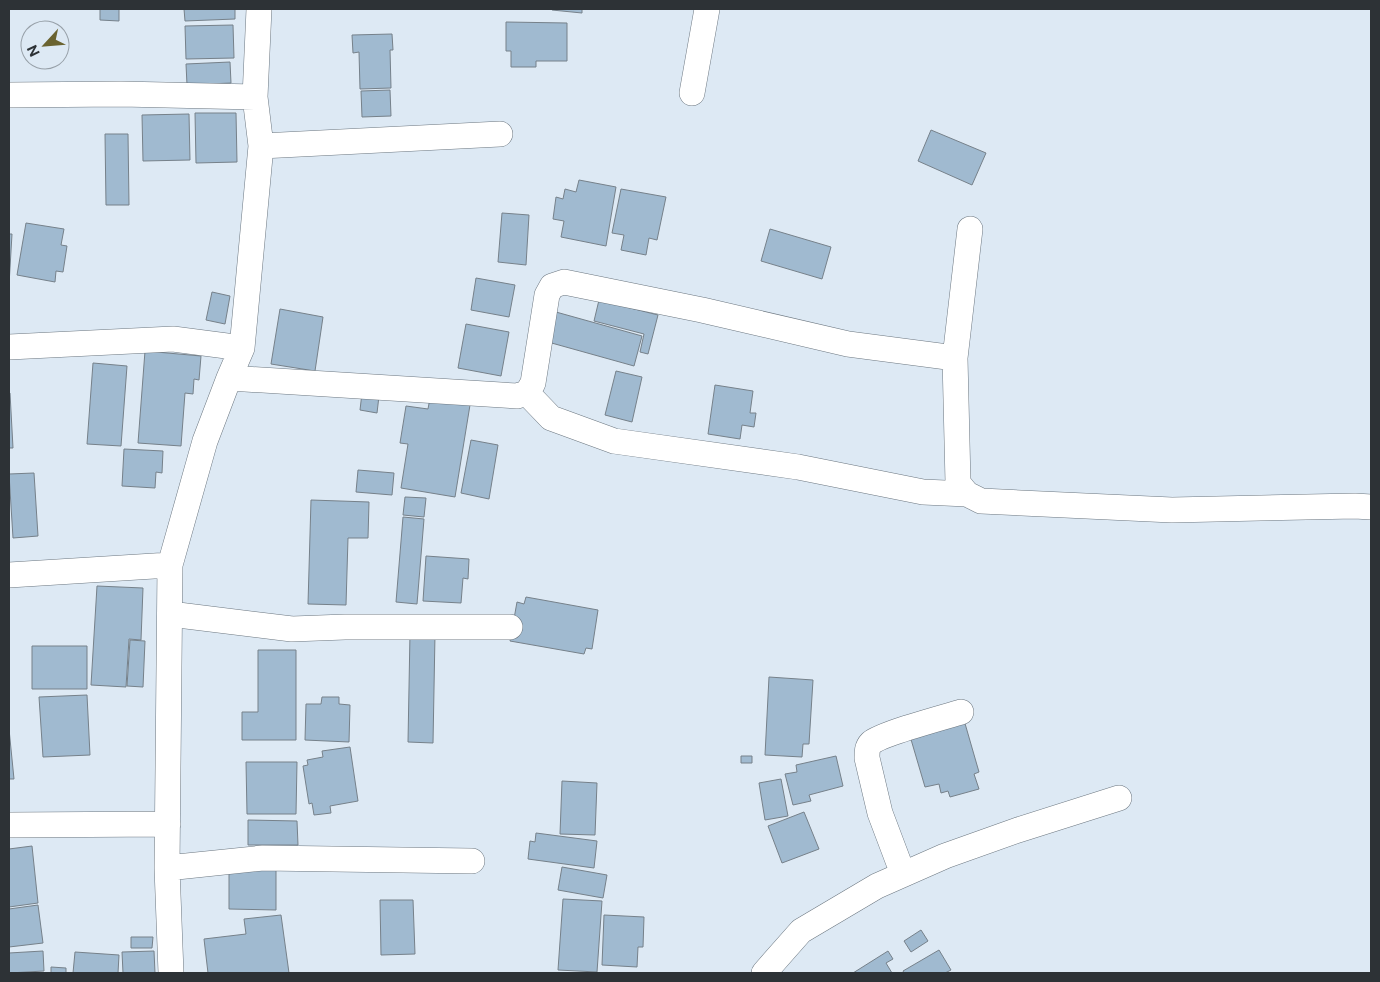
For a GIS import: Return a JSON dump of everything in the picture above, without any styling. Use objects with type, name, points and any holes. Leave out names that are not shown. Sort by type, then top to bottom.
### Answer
[{"type":"street","points":[[171,973],[167,868],[170,565],[205,441],[242,348],[261,146],[255,97],[258,9]]},
{"type":"street","points":[[692,93],[706,9]]},
{"type":"street","points":[[9,95],[121,94],[255,97]]},
{"type":"street","points":[[261,146],[500,134]]},
{"type":"street","points":[[967,494],[958,483],[955,358],[970,229]]},
{"type":"street","points":[[229,378],[517,396],[527,393],[533,383],[547,295],[552,286],[564,282],[702,310],[848,344],[955,358]]},
{"type":"street","points":[[9,347],[173,339],[242,348]]},
{"type":"street","points":[[527,393],[552,418],[614,441],[798,467],[923,492],[967,494],[981,501],[1172,510],[1371,507]]},
{"type":"street","points":[[9,575],[170,565]]},
{"type":"street","points":[[170,614],[292,629],[345,627],[510,627]]},
{"type":"street","points":[[903,874],[880,813],[867,758],[867,749],[872,742],[896,732],[961,712]]},
{"type":"street","points":[[764,973],[801,931],[877,886],[945,856],[1018,830],[1119,798]]},
{"type":"street","points":[[9,825],[168,824]]},
{"type":"street","points":[[167,868],[263,858],[472,861]]},
{"type":"building","points":[[100,9],[119,9],[119,21],[100,20]]},
{"type":"building","points":[[184,9],[235,9],[235,19],[185,21]]},
{"type":"building","points":[[582,9],[582,13],[552,10]]},
{"type":"building","points":[[506,22],[567,23],[567,61],[536,61],[536,67],[511,67],[511,51],[506,51]]},
{"type":"building","points":[[233,25],[234,58],[186,59],[185,26]]},
{"type":"building","points":[[392,34],[393,50],[390,50],[391,88],[360,89],[359,52],[353,53],[352,35]]},
{"type":"building","points":[[230,62],[231,83],[187,85],[186,64]]},
{"type":"building","points":[[390,90],[391,116],[362,117],[361,91]]},
{"type":"building","points":[[195,113],[236,113],[237,162],[196,163]]},
{"type":"building","points":[[189,114],[190,160],[143,161],[142,115]]},
{"type":"building","points":[[931,130],[986,153],[972,185],[918,161]]},
{"type":"building","points":[[105,134],[128,134],[129,205],[106,205]]},
{"type":"building","points":[[579,180],[616,187],[606,246],[561,237],[564,221],[553,219],[556,197],[563,199],[565,189],[576,192]]},
{"type":"building","points":[[621,189],[666,197],[657,240],[649,238],[646,255],[621,250],[624,235],[612,233]]},
{"type":"building","points":[[502,213],[529,215],[526,265],[498,262]]},
{"type":"building","points":[[26,223],[64,229],[61,245],[67,246],[63,272],[56,271],[55,282],[17,275]]},
{"type":"building","points":[[770,229],[831,247],[822,279],[761,261]]},
{"type":"building","points":[[9,234],[12,234],[9,285]]},
{"type":"building","points":[[476,278],[515,285],[509,317],[471,310]]},
{"type":"building","points":[[212,292],[230,296],[225,324],[206,320]]},
{"type":"building","points":[[599,300],[658,315],[648,354],[640,352],[644,334],[594,321]]},
{"type":"building","points":[[280,309],[323,317],[315,371],[271,364]]},
{"type":"building","points":[[556,312],[642,336],[634,366],[548,342]]},
{"type":"building","points":[[466,324],[509,332],[501,376],[458,368]]},
{"type":"building","points":[[145,351],[201,356],[199,380],[194,379],[193,394],[185,393],[181,446],[138,443]]},
{"type":"building","points":[[93,363],[127,366],[121,446],[87,444]]},
{"type":"building","points":[[616,371],[642,377],[632,422],[605,415]]},
{"type":"building","points":[[715,385],[753,391],[750,413],[756,413],[754,427],[742,425],[740,439],[708,434]]},
{"type":"building","points":[[10,393],[13,448],[9,448]]},
{"type":"building","points":[[362,393],[379,396],[377,413],[360,410]]},
{"type":"building","points":[[430,398],[470,405],[455,497],[401,488],[408,444],[400,443],[406,406],[428,409]]},
{"type":"building","points":[[471,440],[498,445],[489,499],[461,493]]},
{"type":"building","points":[[124,449],[163,451],[162,473],[156,472],[155,488],[122,486]]},
{"type":"building","points":[[358,470],[394,473],[392,495],[356,492]]},
{"type":"building","points":[[34,473],[38,536],[13,538],[9,474]]},
{"type":"building","points":[[405,497],[426,498],[424,517],[403,515]]},
{"type":"building","points":[[311,500],[369,502],[368,538],[348,538],[346,605],[308,604]]},
{"type":"building","points":[[403,517],[424,519],[417,604],[396,602]]},
{"type":"building","points":[[426,556],[469,559],[468,579],[463,578],[461,603],[423,601]]},
{"type":"building","points":[[97,586],[143,588],[141,640],[129,639],[126,687],[91,685]]},
{"type":"building","points":[[526,597],[598,610],[592,649],[586,648],[584,654],[510,641],[517,602],[524,604]]},
{"type":"building","points":[[410,633],[435,634],[433,743],[408,742]]},
{"type":"building","points":[[130,640],[145,641],[143,687],[127,686]]},
{"type":"building","points":[[32,646],[87,646],[87,689],[32,689]]},
{"type":"building","points":[[258,650],[296,650],[296,740],[242,740],[242,712],[258,712]]},
{"type":"building","points":[[769,677],[813,680],[809,744],[803,744],[802,757],[765,755]]},
{"type":"building","points":[[87,695],[90,755],[43,757],[39,697]]},
{"type":"building","points":[[322,697],[339,697],[339,704],[350,705],[349,742],[305,740],[306,704],[321,704]]},
{"type":"building","points":[[964,720],[979,772],[974,774],[979,789],[950,797],[948,791],[941,793],[939,784],[925,787],[910,736]]},
{"type":"building","points":[[9,729],[14,779],[9,779]]},
{"type":"building","points":[[350,747],[358,801],[330,806],[331,813],[314,815],[312,803],[309,804],[303,766],[308,765],[307,760],[323,757],[322,751]]},
{"type":"building","points":[[741,756],[752,756],[752,763],[741,763]]},
{"type":"building","points":[[836,756],[843,786],[809,795],[811,801],[793,805],[785,774],[797,772],[796,765]]},
{"type":"building","points":[[246,762],[297,762],[296,814],[247,814]]},
{"type":"building","points":[[781,779],[788,816],[765,820],[759,783]]},
{"type":"building","points":[[562,781],[597,783],[595,835],[560,834]]},
{"type":"building","points":[[804,812],[819,849],[782,863],[768,826]]},
{"type":"building","points":[[248,820],[297,821],[298,845],[248,845]]},
{"type":"building","points":[[536,833],[597,841],[594,868],[528,859],[530,841],[535,842]]},
{"type":"building","points":[[32,846],[38,903],[9,907],[9,849]]},
{"type":"building","points":[[562,867],[607,875],[603,898],[558,890]]},
{"type":"building","points":[[229,870],[276,870],[276,910],[229,909]]},
{"type":"building","points":[[563,899],[602,901],[597,972],[558,970]]},
{"type":"building","points":[[380,900],[413,900],[415,954],[381,955]]},
{"type":"building","points":[[38,905],[43,943],[9,947],[9,909]]},
{"type":"building","points":[[281,915],[289,973],[208,973],[204,939],[246,934],[244,919]]},
{"type":"building","points":[[604,915],[644,917],[643,947],[638,947],[637,967],[602,965]]},
{"type":"building","points":[[921,930],[928,941],[911,952],[904,941]]},
{"type":"building","points":[[131,937],[153,937],[152,948],[131,948]]},
{"type":"building","points":[[939,950],[951,970],[945,973],[904,973],[903,971]]},
{"type":"building","points":[[43,951],[44,971],[9,973],[9,953]]},
{"type":"building","points":[[154,951],[155,973],[123,973],[122,952]]},
{"type":"building","points":[[888,951],[893,959],[886,963],[892,973],[853,973]]},
{"type":"building","points":[[75,952],[119,955],[118,973],[73,973]]},
{"type":"building","points":[[51,967],[66,968],[66,973],[51,973]]}]
